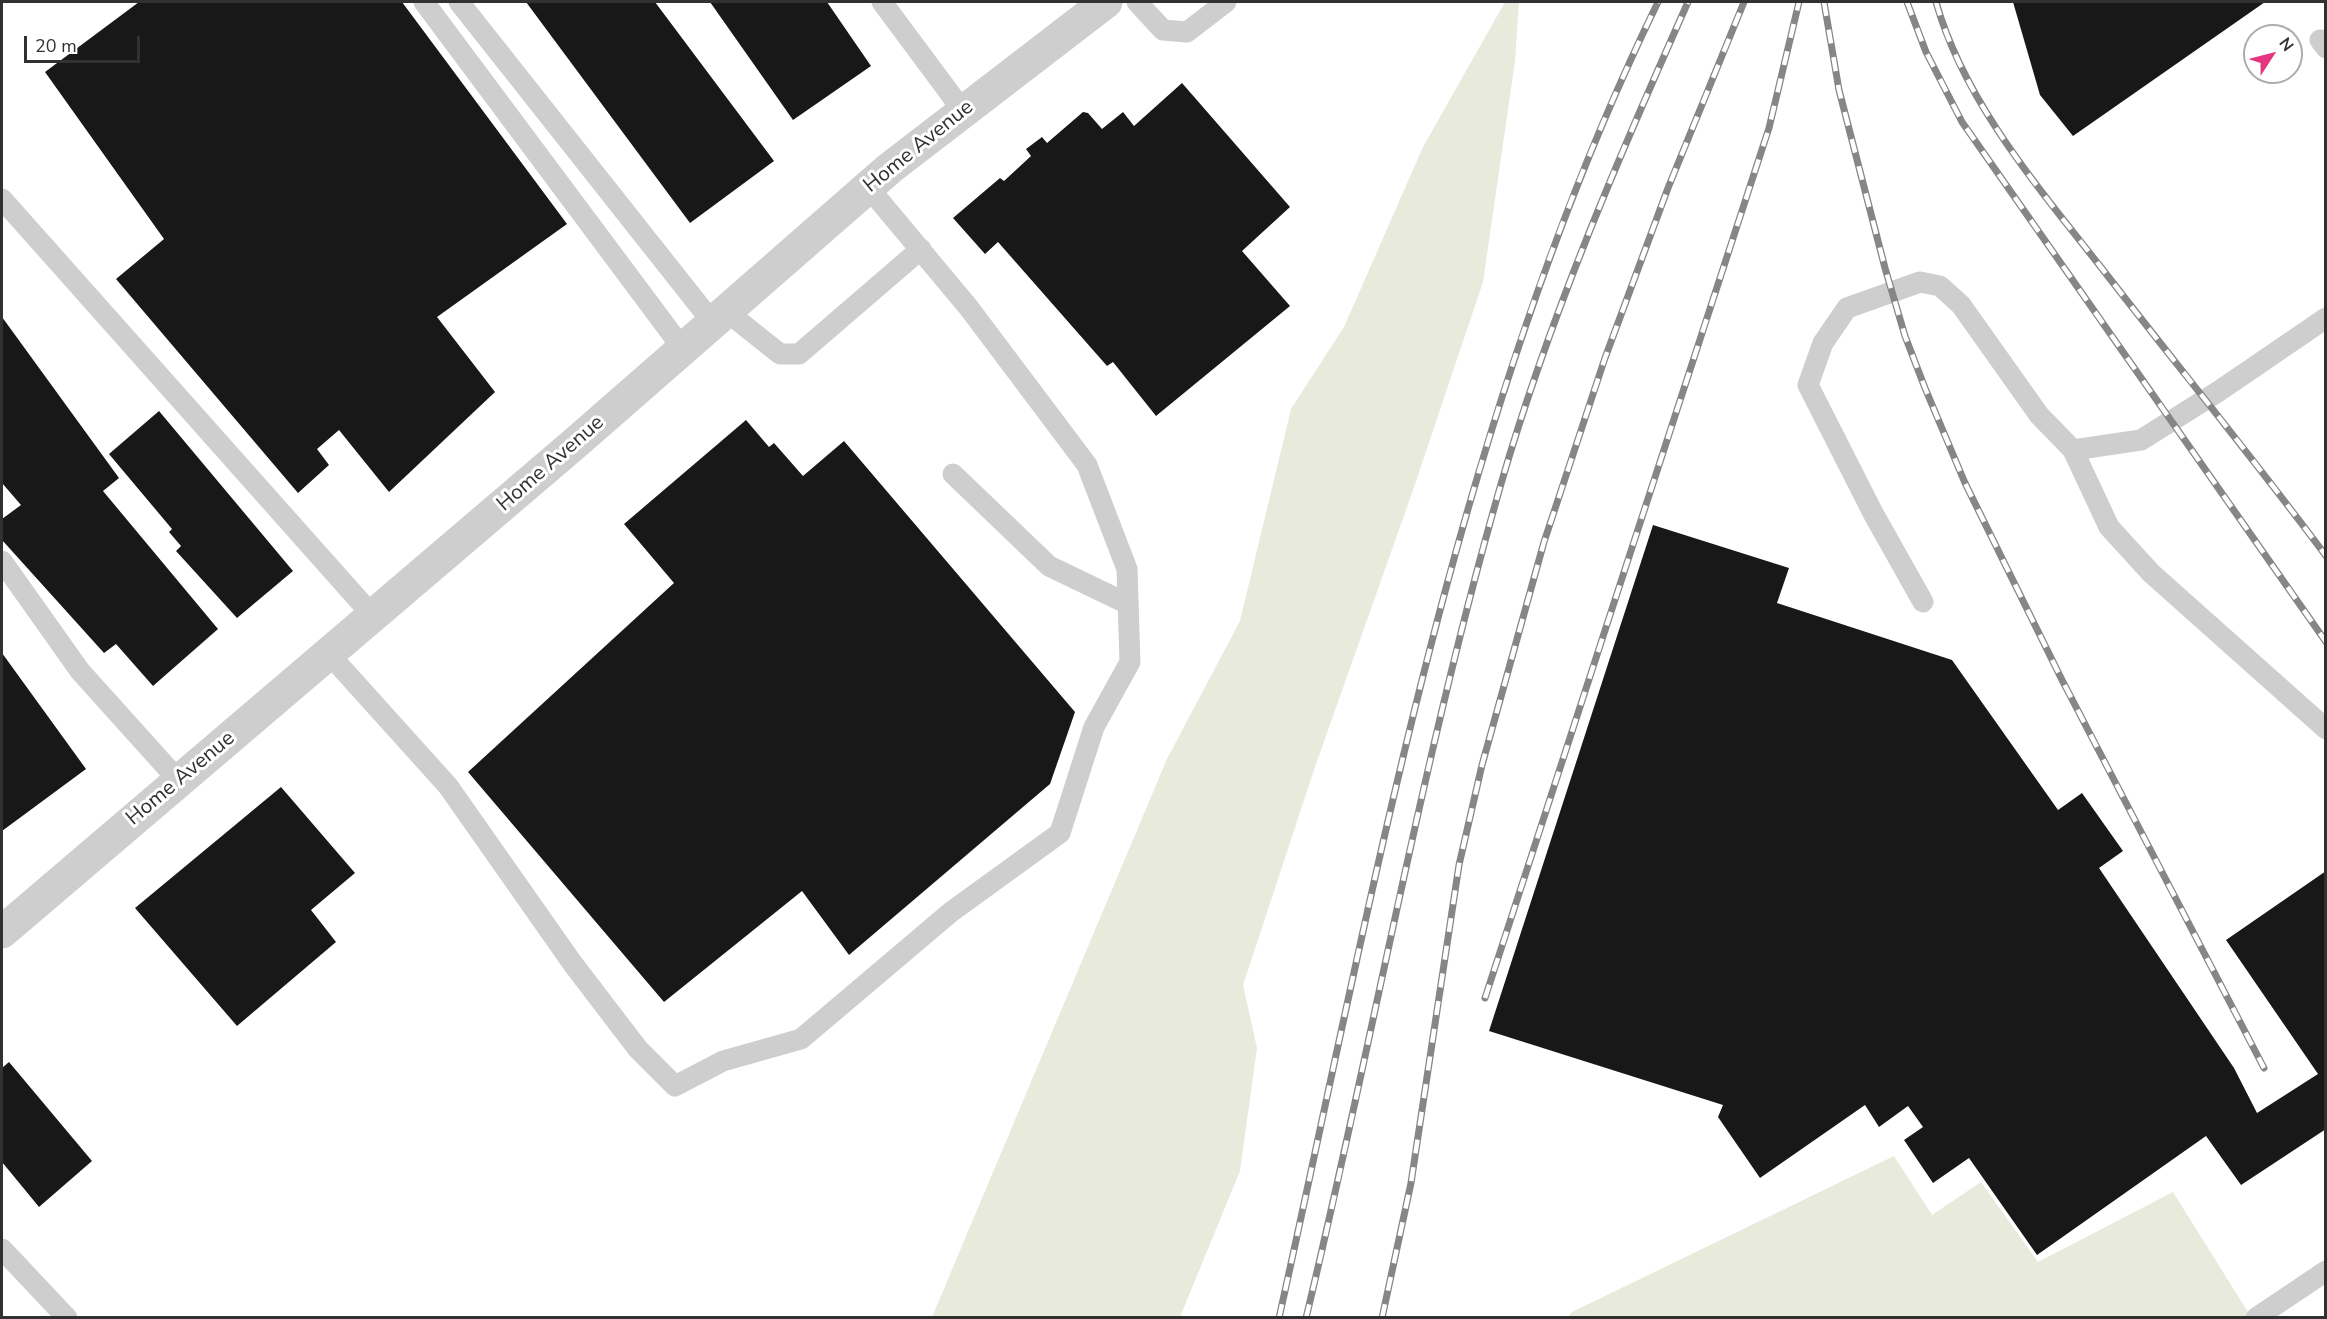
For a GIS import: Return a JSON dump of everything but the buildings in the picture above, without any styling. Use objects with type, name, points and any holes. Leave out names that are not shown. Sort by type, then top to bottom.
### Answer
[{"type":"street","name":"Home Avenue","points":[[2,932],[684,349],[868,187],[1106,2]]},
{"type":"lane","points":[[424,2],[684,349]]},
{"type":"lane","points":[[459,2],[719,317],[780,354],[799,354],[921,249]]},
{"type":"lane","points":[[882,2],[963,111]]},
{"type":"lane","points":[[1137,2],[1163,30],[1187,32],[1226,2]]},
{"type":"lane","points":[[329,654],[448,786],[573,964],[638,1048],[675,1086],[723,1060],[801,1039],[951,912],[1060,833],[1094,727],[1130,662],[1127,569],[1087,465],[969,308],[868,187]]},
{"type":"lane","points":[[2,198],[373,616]]},
{"type":"lane","points":[[1923,602],[1873,513],[1808,385],[1823,343],[1847,308],[1920,282],[1940,286],[1961,305],[2039,415],[2073,450],[2109,527],[2123,543],[2151,573],[2325,729]]},
{"type":"lane","points":[[2073,450],[2141,440],[2219,391],[2325,318]]},
{"type":"lane","points":[[953,474],[1049,566],[1128,604]]},
{"type":"lane","points":[[2,561],[80,671],[179,781]]},
{"type":"lane","points":[[2,1249],[67,1317]]},
{"type":"lane","points":[[2256,1317],[2325,1270]]},
{"type":"shaded area","points":[[1505,2],[1519,2],[1515,61],[1483,282],[1412,493],[1316,764],[1243,985],[1257,1048],[1240,1171],[1180,1317],[932,1317],[1167,759],[1240,621],[1291,409],[1344,327],[1423,147]]},
{"type":"shaded area","points":[[1894,1156],[1932,1215],[1981,1182],[2038,1262],[2173,1192],[2251,1317],[1567,1318],[1572,1312]]},
{"type":"railway","points":[[1279,1318],[1389,815],[1430,648],[1476,482],[1528,319],[1588,159],[1658,2]]},
{"type":"railway","points":[[1306,1318],[1422,795],[1501,484],[1541,361],[1586,240],[1688,2]]},
{"type":"railway","points":[[1382,1318],[1411,1183],[1459,865],[1482,765],[1544,542],[1605,358],[1668,188],[1744,2]]},
{"type":"railway","points":[[1485,998],[1769,128],[1799,2]]},
{"type":"railway","points":[[1824,2],[1839,90],[1885,268],[1905,336],[1925,388],[1965,483],[2062,680],[2264,1068]]},
{"type":"railway","points":[[1907,2],[1926,52],[1962,122],[2326,642]]},
{"type":"railway","points":[[1936,2],[1965,74],[2005,141],[2052,205],[2326,556]]}]
